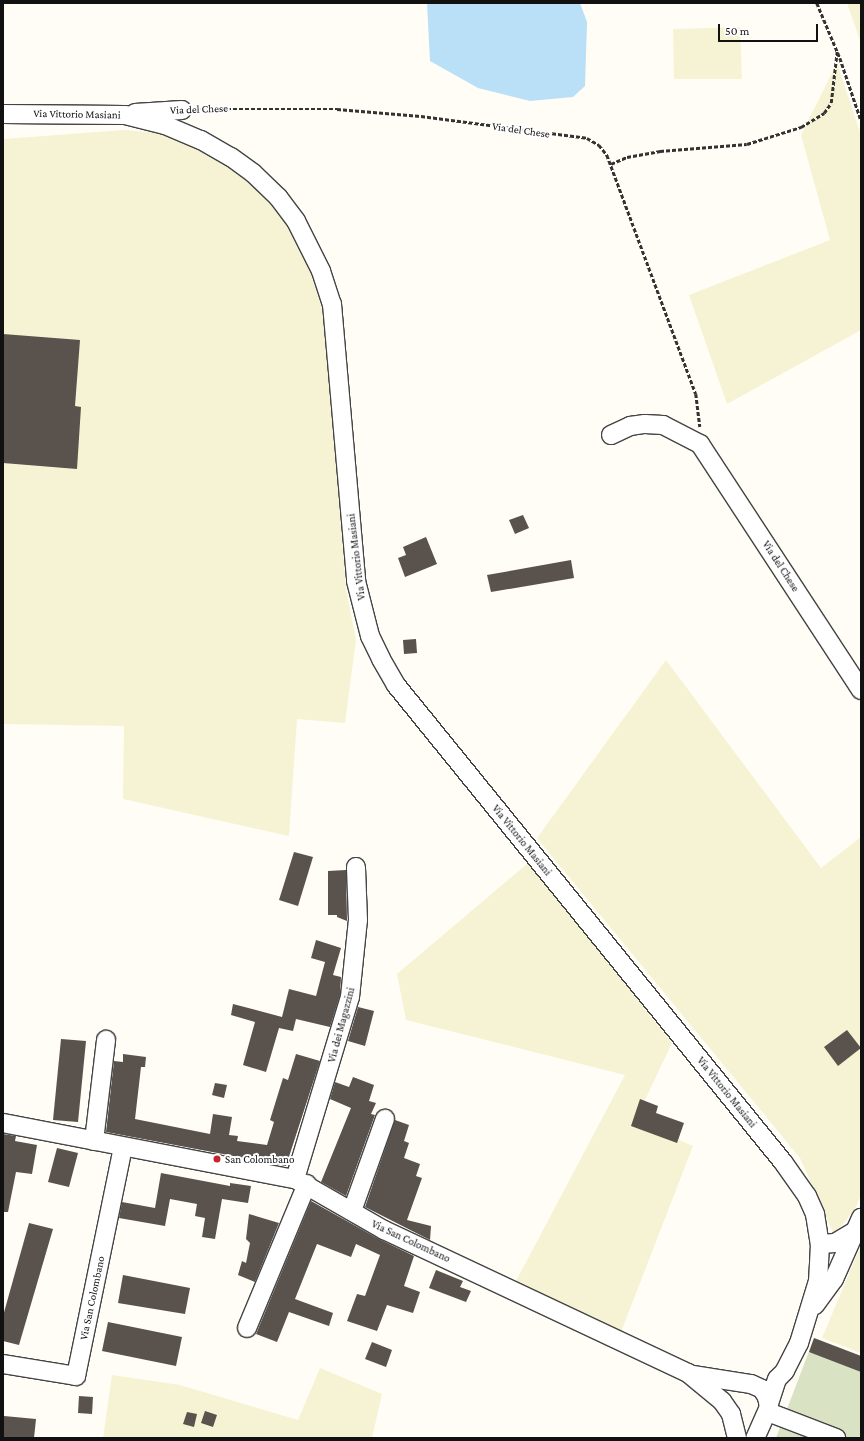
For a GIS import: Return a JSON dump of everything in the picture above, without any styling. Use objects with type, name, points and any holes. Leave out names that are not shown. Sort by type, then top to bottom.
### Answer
[{"type":"street","name":"Via del Chese","points":[[125,115],[182,110]]},
{"type":"street","name":"Via Vittorio Masiani","points":[[3,114],[125,115],[165,125],[200,140],[231,157],[253,173],[278,197],[296,221],[321,271],[332,304],[356,581],[370,636],[381,659],[396,685],[787,1167],[807,1196],[815,1214],[820,1244]]},
{"type":"street","name":"Via del Chese","points":[[611,435],[630,426],[645,424],[663,425],[700,444],[861,690]]},
{"type":"street","name":"Via dei Magazzini","points":[[247,1328],[301,1181],[350,997],[358,920],[356,867]]},
{"type":"street","points":[[94,1142],[106,1040]]},
{"type":"street","points":[[352,1211],[385,1119]]},
{"type":"street","name":"Via San Colombano","points":[[3,1123],[94,1142],[301,1181],[384,1230],[688,1373],[713,1392],[730,1413],[741,1423],[748,1424],[766,1412],[762,1389],[748,1384],[688,1373]]},
{"type":"street","name":"Via San Colombano","points":[[3,1364],[76,1376],[123,1147]]},
{"type":"street","points":[[755,1438],[766,1412],[777,1379],[790,1362],[811,1310],[820,1262],[820,1244],[835,1243],[858,1224]]},
{"type":"street","points":[[811,1310],[840,1270],[858,1224]]},
{"type":"street","points":[[820,1262],[826,1267],[840,1270]]},
{"type":"street","points":[[748,1384],[777,1379]]},
{"type":"street","name":"Via San Colombano","points":[[737,1438],[730,1413],[731,1394],[748,1384]]},
{"type":"street","points":[[766,1412],[836,1438]]},
{"type":"path","points":[[817,3],[837,51],[861,120]]},
{"type":"path","points":[[611,164],[628,157],[660,151],[747,144],[801,127],[824,113],[831,103],[837,51]]},
{"type":"path","name":"Via del Chese","points":[[182,110],[336,109],[421,116],[587,138],[599,145],[607,155],[611,164],[696,394],[700,416],[700,444]]},
{"type":"shaded area","points":[[847,3],[861,3],[861,43]]},
{"type":"shaded area","points":[[740,27],[742,79],[674,79],[673,29]]},
{"type":"shaded area","points":[[837,63],[861,135],[861,330],[727,404],[689,295],[830,240],[801,135]]},
{"type":"shaded area","points":[[124,130],[161,133],[203,152],[249,180],[287,220],[323,288],[346,589],[356,640],[345,723],[297,719],[289,836],[123,799],[124,726],[3,724],[3,139]]},
{"type":"shaded area","points":[[666,660],[821,868],[861,837],[861,1195],[855,1209],[834,1235],[800,1158],[537,838]]},
{"type":"shaded area","points":[[528,863],[672,1043],[635,1121],[693,1146],[621,1332],[515,1283],[625,1075],[406,1020],[397,974]]},
{"type":"shaded area","points":[[861,1245],[861,1353],[822,1338]]},
{"type":"shaded area","points":[[320,1368],[382,1394],[372,1438],[103,1438],[112,1375],[180,1385],[298,1420]]},
{"type":"green space","points":[[814,1338],[861,1356],[861,1438],[776,1438]]},
{"type":"water","points":[[427,3],[580,3],[587,22],[585,86],[573,97],[530,101],[478,88],[430,61]]},
{"type":"building","points":[[3,334],[80,340],[75,406],[81,407],[77,469],[3,463]]},
{"type":"building","points":[[523,515],[529,528],[515,534],[509,520]]},
{"type":"building","points":[[426,537],[437,564],[405,577],[398,558],[406,555],[403,547]]},
{"type":"building","points":[[571,560],[574,578],[491,592],[487,575]]},
{"type":"building","points":[[416,639],[417,653],[404,654],[403,640]]},
{"type":"building","points":[[294,852],[313,857],[298,906],[279,900]]},
{"type":"building","points":[[346,870],[347,921],[337,917],[337,915],[328,915],[328,871]]},
{"type":"building","points":[[316,940],[341,948],[333,975],[341,977],[340,995],[330,1027],[296,1019],[293,1031],[279,1028],[266,1072],[243,1065],[255,1022],[231,1015],[233,1004],[282,1017],[289,989],[316,996],[325,962],[311,958]]},
{"type":"building","points":[[358,1007],[374,1011],[365,1046],[348,1041]]},
{"type":"building","points":[[847,1030],[861,1048],[838,1066],[824,1047]]},
{"type":"building","points":[[61,1039],[86,1041],[78,1122],[53,1120]]},
{"type":"building","points":[[123,1054],[146,1057],[145,1067],[141,1067],[135,1119],[210,1134],[213,1114],[232,1117],[229,1135],[238,1136],[237,1141],[267,1145],[274,1122],[270,1120],[283,1078],[288,1080],[296,1054],[320,1061],[286,1166],[106,1132],[114,1061],[123,1062]]},
{"type":"building","points":[[353,1077],[374,1085],[369,1101],[376,1103],[371,1114],[375,1115],[346,1196],[321,1182],[351,1108],[330,1099],[335,1082],[349,1087]]},
{"type":"building","points":[[215,1083],[227,1085],[224,1098],[212,1095]]},
{"type":"building","points":[[640,1099],[658,1106],[656,1113],[684,1123],[677,1143],[631,1126]]},
{"type":"building","points":[[395,1120],[409,1125],[404,1141],[409,1143],[404,1158],[420,1164],[416,1176],[422,1178],[407,1220],[431,1226],[430,1240],[365,1207]]},
{"type":"building","points":[[3,1134],[16,1136],[15,1141],[37,1145],[32,1174],[16,1172],[8,1212],[3,1212]]},
{"type":"building","points":[[57,1148],[78,1153],[69,1187],[48,1182]]},
{"type":"building","points":[[161,1173],[230,1186],[230,1183],[251,1186],[248,1203],[222,1199],[215,1239],[202,1237],[205,1218],[195,1216],[197,1204],[170,1199],[165,1226],[119,1218],[122,1202],[155,1208]]},
{"type":"building","points":[[311,1201],[379,1239],[414,1256],[404,1286],[420,1292],[413,1313],[387,1305],[377,1331],[347,1321],[357,1294],[365,1296],[380,1255],[356,1244],[351,1257],[317,1244],[295,1299],[333,1313],[329,1326],[289,1312],[277,1342],[256,1334]]},
{"type":"building","points":[[249,1214],[279,1223],[255,1282],[238,1275],[242,1261],[246,1263],[250,1243],[246,1239]]},
{"type":"building","points":[[29,1223],[53,1229],[19,1345],[3,1341],[3,1316]]},
{"type":"building","points":[[436,1270],[463,1281],[460,1287],[471,1291],[466,1302],[429,1288]]},
{"type":"building","points":[[123,1275],[190,1288],[185,1314],[118,1303]]},
{"type":"building","points":[[108,1322],[182,1337],[176,1366],[102,1351]]},
{"type":"building","points":[[814,1338],[861,1356],[861,1372],[809,1352]]},
{"type":"building","points":[[372,1342],[392,1350],[386,1367],[365,1359]]},
{"type":"building","points":[[79,1396],[93,1397],[92,1414],[78,1413]]},
{"type":"building","points":[[205,1411],[217,1415],[213,1427],[201,1423]]},
{"type":"building","points":[[187,1412],[197,1414],[194,1427],[183,1424]]},
{"type":"building","points":[[4,1416],[36,1419],[34,1438],[3,1438]]},
{"type":"place","name":"San Colombano","points":[[217,1159]]}]
